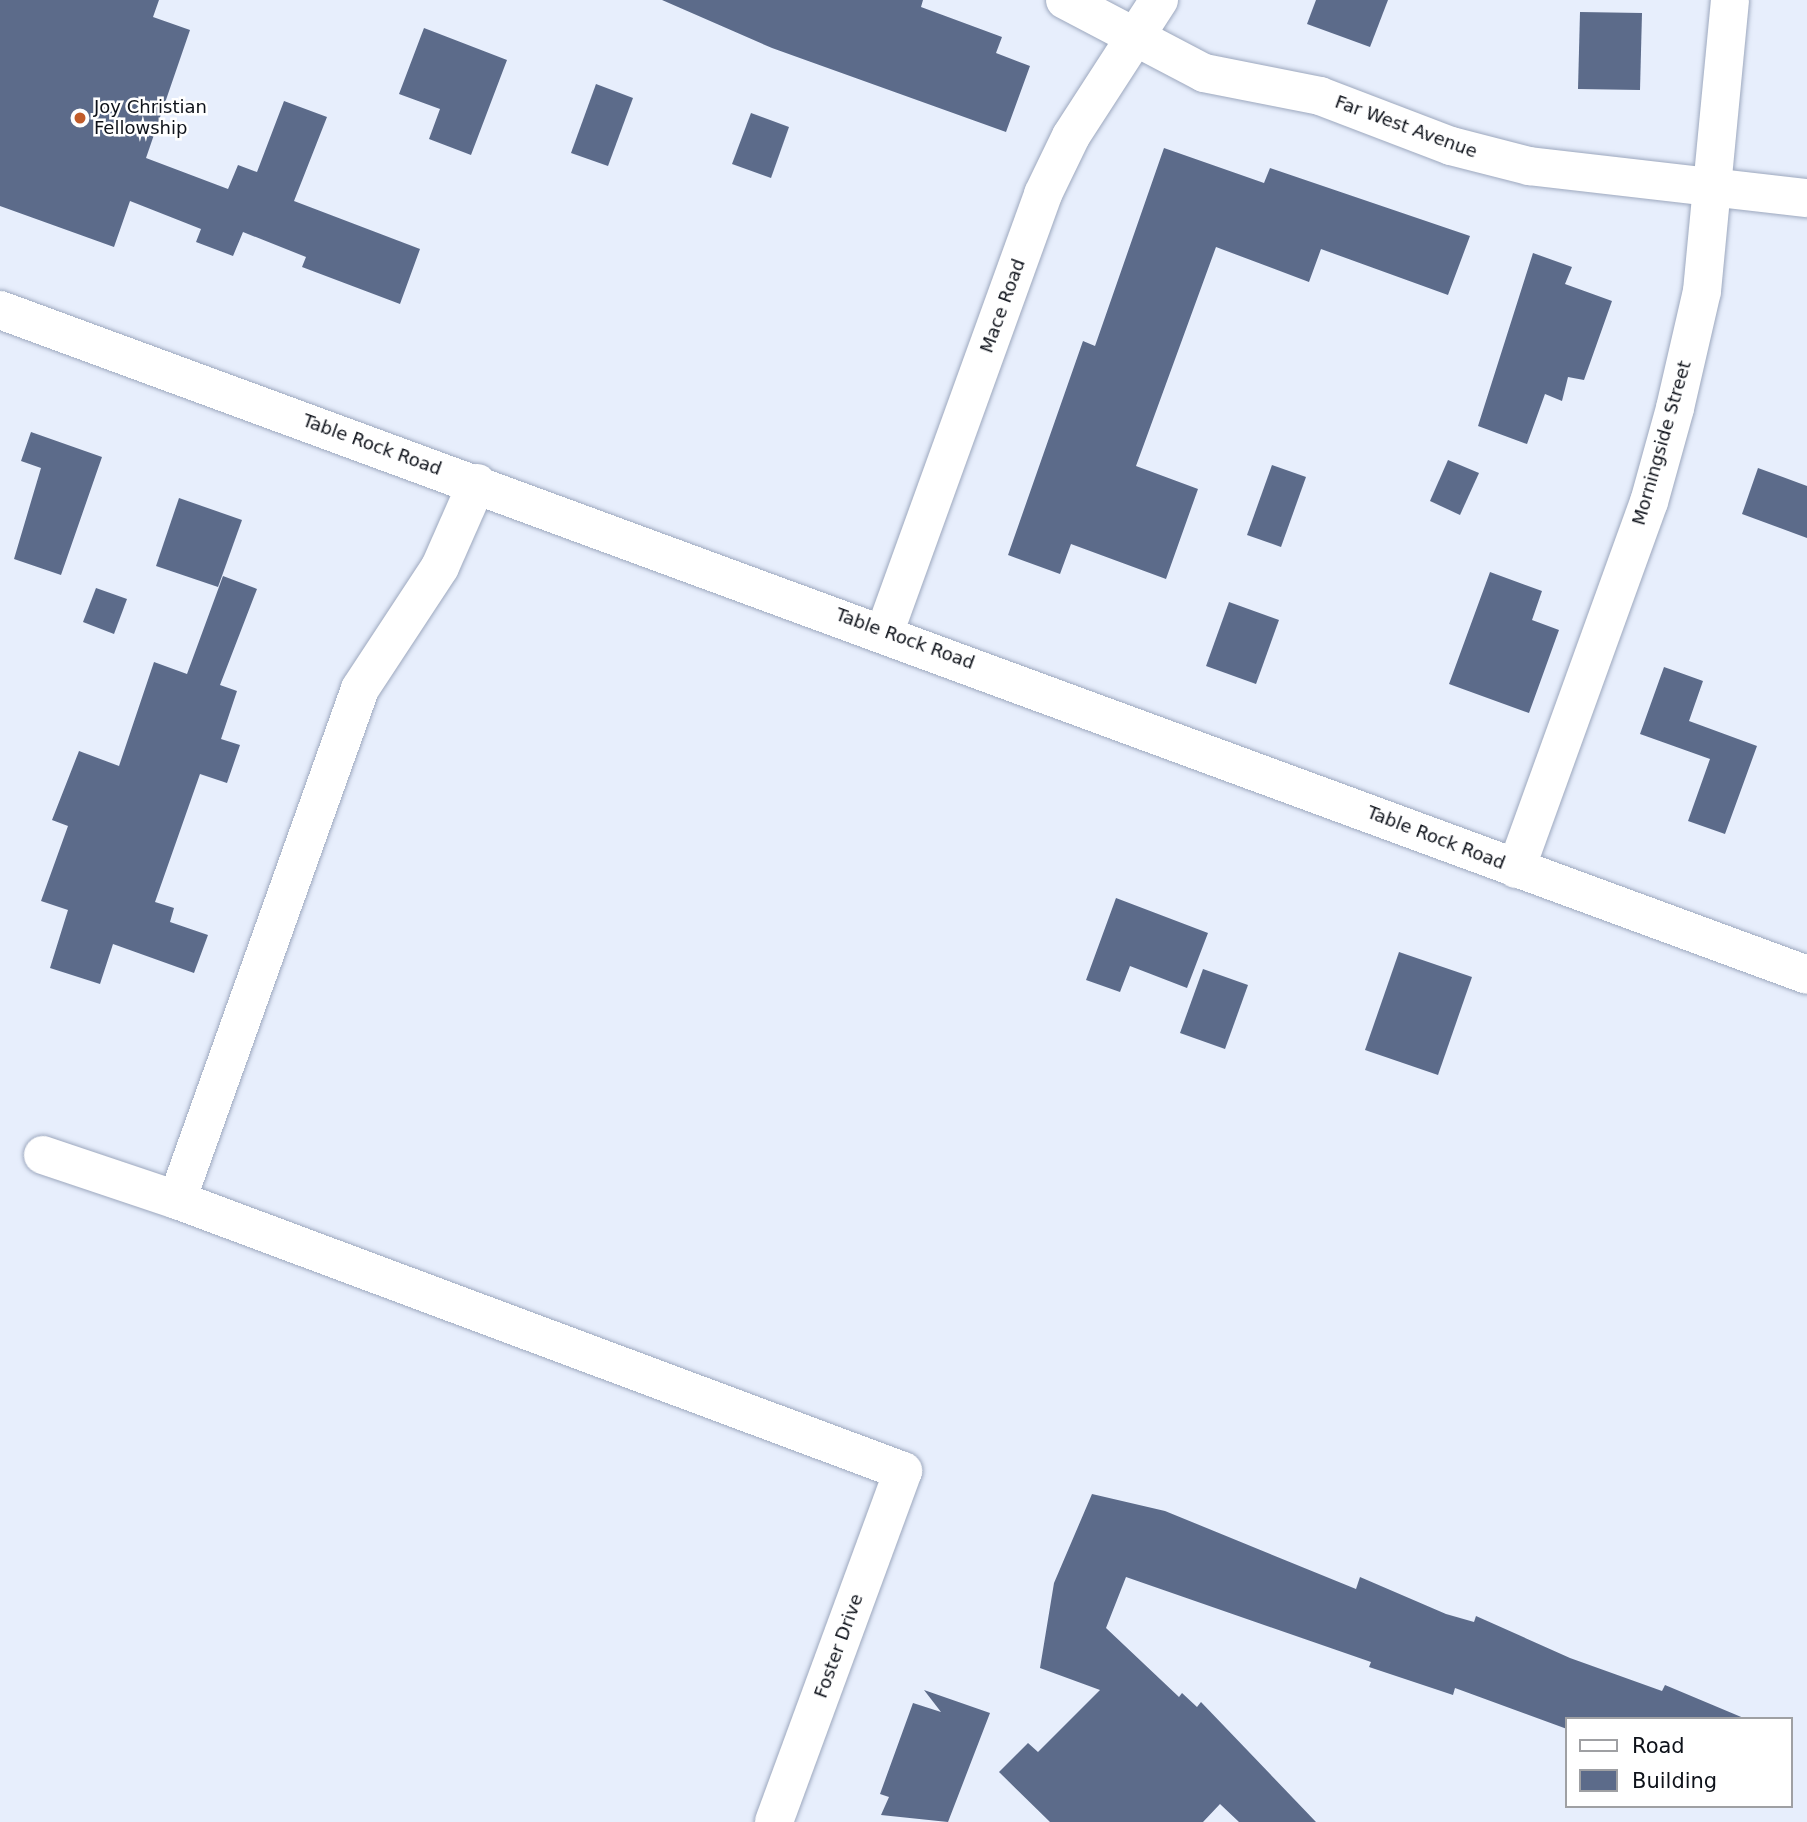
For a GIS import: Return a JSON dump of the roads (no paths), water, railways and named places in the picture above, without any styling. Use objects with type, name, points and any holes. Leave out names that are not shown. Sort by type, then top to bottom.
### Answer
[{"type":"street","name":"Far West Avenue","points":[[1065,0],[1204,73],[1320,96],[1477,153],[1529,166],[1807,198]]},
{"type":"street","name":"Mace Road","points":[[885,631],[1043,194],[1071,136],[1160,0]]},
{"type":"street","name":"Morningside Street","points":[[1516,869],[1653,488],[1702,291],[1730,0]]},
{"type":"street","name":"Table Rock Road","points":[[0,310],[885,631],[1516,869],[1807,975]]},
{"type":"street","points":[[43,1155],[177,1200],[360,689],[440,567],[477,483]]},
{"type":"street","name":"Foster Drive","points":[[177,1200],[903,1471],[775,1822]]},
{"type":"place","name":"Joy Christian Fellowship","points":[[80,118]]}]
